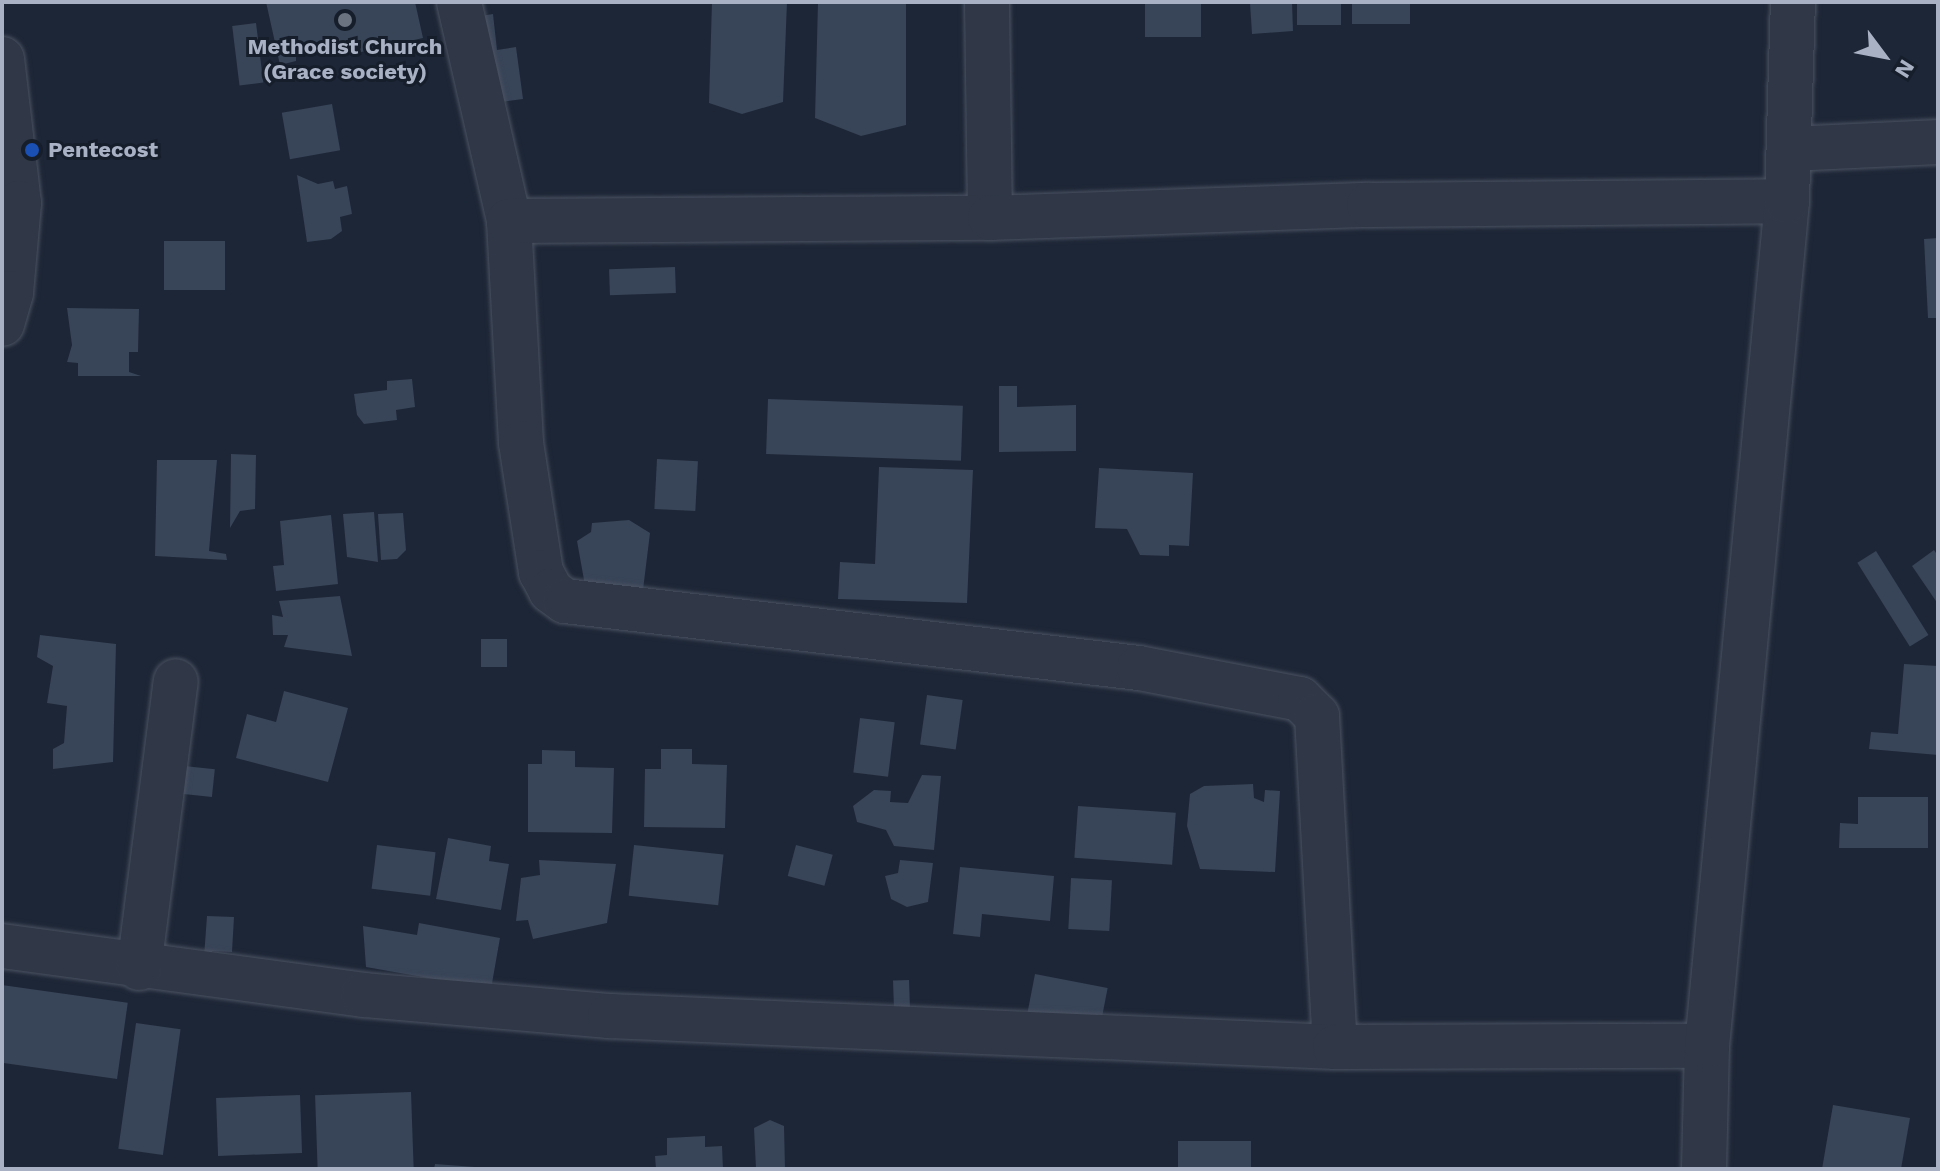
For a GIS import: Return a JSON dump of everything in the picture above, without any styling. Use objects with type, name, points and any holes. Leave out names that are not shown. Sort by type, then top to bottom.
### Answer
[{"type":"street","points":[[459,2],[509,221],[521,443],[541,572],[551,591],[565,601],[1139,668],[1300,699],[1317,716],[1335,1047]]},
{"type":"street","points":[[987,2],[990,218]]},
{"type":"street","points":[[1704,1169],[1707,1046],[1791,149],[1793,2]]},
{"type":"street","points":[[2,59],[19,203],[11,293],[2,324]]},
{"type":"street","points":[[1791,149],[1938,142]]},
{"type":"street","points":[[509,221],[990,218],[1369,205],[1787,201]]},
{"type":"street","points":[[139,968],[176,681]]},
{"type":"street","points":[[2,946],[139,968],[364,995],[610,1016],[1335,1047],[1707,1046]]},
{"type":"building","name":"Methodist Church (Grace society)","points":[[266,2],[415,2],[423,38],[348,55],[296,53],[296,61],[280,65]]},
{"type":"building","points":[[712,2],[787,2],[783,102],[742,114],[709,103]]},
{"type":"building","points":[[818,2],[906,2],[906,125],[861,136],[815,118]]},
{"type":"building","points":[[1145,2],[1201,2],[1201,37],[1145,37]]},
{"type":"building","points":[[1292,2],[1293,31],[1252,34],[1250,3]]},
{"type":"building","points":[[1297,2],[1341,2],[1341,25],[1297,25]]},
{"type":"building","points":[[1352,2],[1410,2],[1410,24],[1352,24]]},
{"type":"building","points":[[493,14],[497,50],[516,47],[523,99],[486,104],[475,17]]},
{"type":"building","points":[[256,23],[263,83],[239,85],[232,26]]},
{"type":"building","points":[[332,104],[340,150],[290,159],[282,113]]},
{"type":"building","points":[[297,175],[318,184],[333,181],[335,189],[347,186],[352,214],[340,217],[342,231],[331,239],[307,242]]},
{"type":"building","points":[[1938,238],[1938,318],[1928,318],[1924,239]]},
{"type":"building","points":[[164,241],[225,241],[225,290],[164,290]]},
{"type":"building","points":[[675,267],[676,293],[610,295],[609,269]]},
{"type":"building","points":[[67,308],[139,309],[138,352],[129,352],[129,372],[141,376],[78,376],[78,363],[67,362],[72,345]]},
{"type":"building","points":[[412,379],[415,407],[396,410],[397,420],[364,424],[357,415],[354,394],[387,390],[387,381]]},
{"type":"building","points":[[999,386],[1017,386],[1017,407],[1076,405],[1076,451],[999,452]]},
{"type":"building","points":[[768,399],[963,406],[961,461],[766,454]]},
{"type":"building","points":[[231,454],[256,455],[255,509],[240,511],[230,528]]},
{"type":"building","points":[[657,459],[698,461],[695,511],[654,509]]},
{"type":"building","points":[[157,460],[217,460],[209,551],[226,554],[227,560],[155,556]]},
{"type":"building","points":[[879,467],[973,470],[967,603],[838,599],[840,562],[875,564]]},
{"type":"building","points":[[1099,468],[1193,473],[1189,546],[1169,545],[1169,556],[1140,555],[1127,529],[1095,528]]},
{"type":"building","points":[[374,512],[378,562],[347,557],[343,514]]},
{"type":"building","points":[[403,513],[406,550],[397,559],[381,560],[378,514]]},
{"type":"building","points":[[331,515],[338,584],[276,591],[273,566],[284,565],[280,521]]},
{"type":"building","points":[[629,520],[650,533],[642,598],[586,591],[577,541],[591,532],[592,523]]},
{"type":"building","points":[[1934,550],[1938,556],[1938,604],[1912,566]]},
{"type":"building","points":[[1876,551],[1928,635],[1910,647],[1857,563]]},
{"type":"building","points":[[340,596],[352,656],[284,647],[288,635],[273,635],[272,615],[283,617],[279,601]]},
{"type":"building","points":[[40,635],[116,644],[113,762],[53,769],[53,749],[64,743],[67,706],[47,703],[53,666],[37,657]]},
{"type":"building","points":[[481,639],[507,639],[507,667],[481,667]]},
{"type":"building","points":[[1904,664],[1938,666],[1938,755],[1869,749],[1871,732],[1898,734]]},
{"type":"building","points":[[284,691],[348,708],[328,782],[236,758],[247,714],[276,722]]},
{"type":"building","points":[[927,695],[963,700],[956,750],[920,745]]},
{"type":"building","points":[[860,718],[895,722],[888,777],[853,773]]},
{"type":"building","points":[[661,749],[692,749],[692,764],[727,765],[725,828],[644,827],[645,769],[661,769]]},
{"type":"building","points":[[542,750],[575,751],[575,767],[614,768],[612,833],[528,832],[528,764],[542,764]]},
{"type":"building","points":[[184,766],[215,769],[212,797],[181,794]]},
{"type":"building","points":[[922,775],[941,776],[934,850],[894,846],[886,830],[857,822],[853,806],[874,790],[891,791],[890,802],[908,803]]},
{"type":"building","points":[[1253,784],[1254,798],[1264,802],[1265,790],[1280,791],[1275,872],[1200,869],[1187,826],[1190,794],[1204,786]]},
{"type":"building","points":[[1858,797],[1928,797],[1928,848],[1839,848],[1840,823],[1858,824]]},
{"type":"building","points":[[1078,806],[1176,813],[1172,865],[1074,858]]},
{"type":"building","points":[[448,838],[491,846],[489,861],[509,864],[501,910],[436,899]]},
{"type":"building","points":[[377,845],[436,852],[430,896],[372,889]]},
{"type":"building","points":[[634,845],[724,854],[718,905],[629,896]]},
{"type":"building","points":[[796,845],[833,855],[824,886],[788,876]]},
{"type":"building","points":[[539,860],[616,864],[607,923],[533,939],[528,920],[516,921],[521,878],[540,875]]},
{"type":"building","points":[[900,860],[933,863],[928,902],[907,907],[891,899],[885,876],[898,873]]},
{"type":"building","points":[[960,867],[1054,876],[1050,921],[982,914],[980,937],[953,934]]},
{"type":"building","points":[[1071,878],[1112,880],[1109,931],[1068,929]]},
{"type":"building","points":[[207,916],[234,917],[232,952],[212,951],[212,957],[204,957]]},
{"type":"building","points":[[419,923],[500,938],[491,989],[366,967],[363,926],[417,935]]},
{"type":"building","points":[[1035,974],[1108,988],[1099,1030],[1027,1016]]},
{"type":"building","points":[[909,980],[910,1009],[894,1010],[893,981]]},
{"type":"building","points":[[2,985],[128,1003],[117,1079],[2,1063]]},
{"type":"building","points":[[136,1023],[181,1029],[163,1155],[118,1149]]},
{"type":"building","points":[[411,1092],[414,1169],[318,1169],[315,1095]]},
{"type":"building","points":[[300,1095],[302,1153],[218,1156],[216,1098]]},
{"type":"building","points":[[1833,1105],[1910,1118],[1901,1169],[1822,1169]]},
{"type":"building","points":[[770,1120],[784,1126],[785,1169],[756,1169],[754,1128]]},
{"type":"building","points":[[705,1136],[705,1147],[722,1146],[723,1169],[656,1169],[655,1156],[667,1155],[667,1138]]},
{"type":"building","points":[[1178,1141],[1251,1141],[1251,1169],[1178,1169]]},
{"type":"building","points":[[435,1164],[475,1167],[475,1169],[434,1169]]},
{"type":"place","name":"Methodist Church (Grace society)","points":[[345,20]]},
{"type":"place","name":"Pentecost","points":[[32,150]]}]
